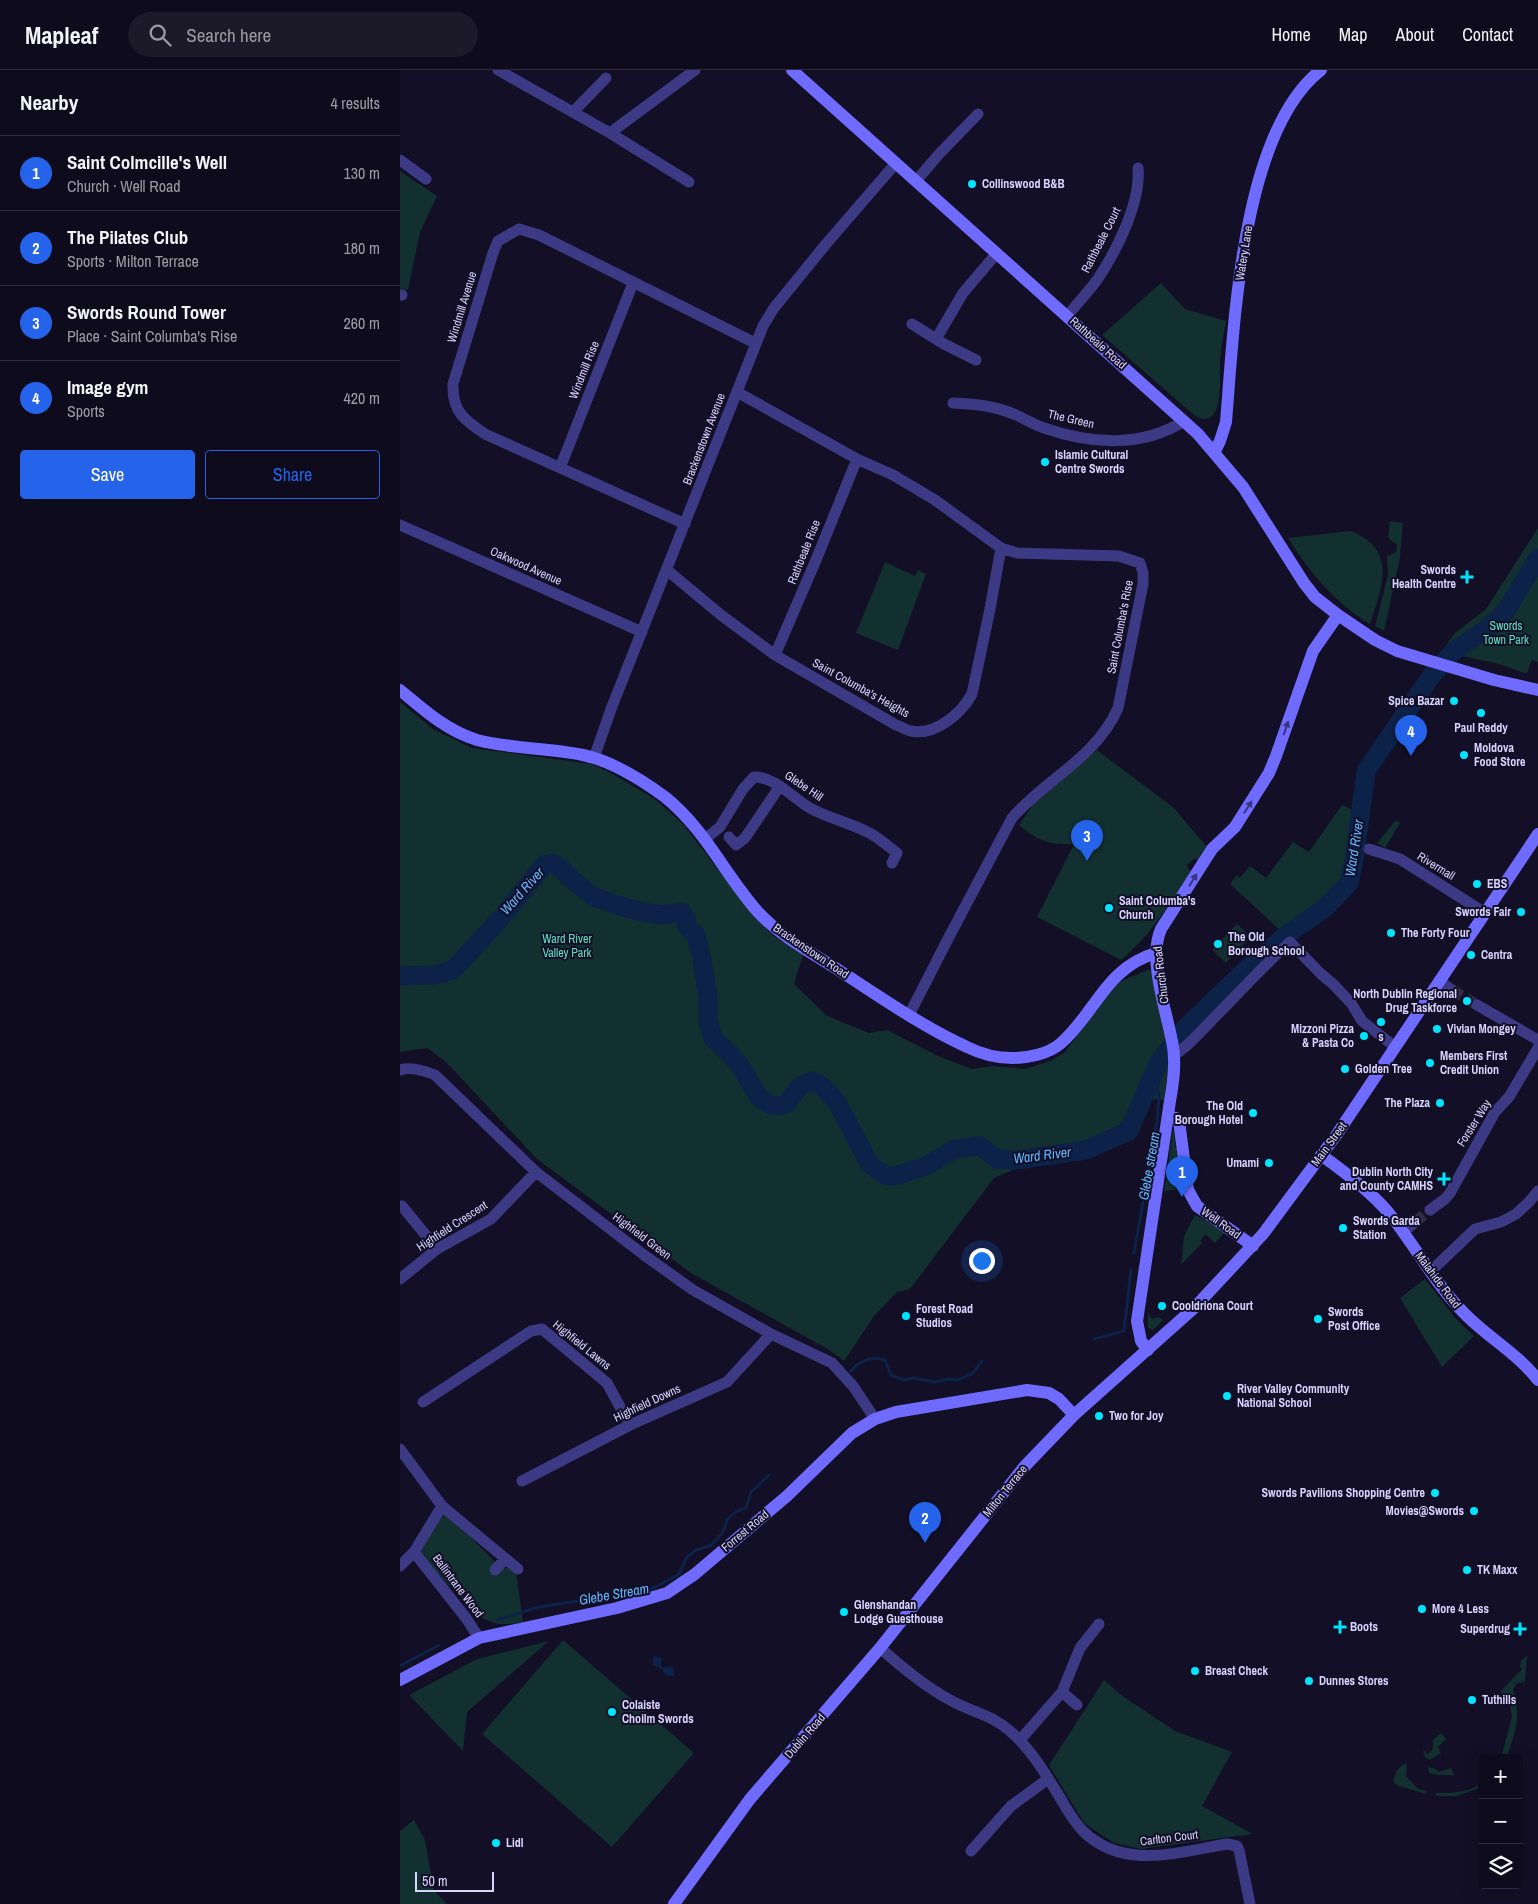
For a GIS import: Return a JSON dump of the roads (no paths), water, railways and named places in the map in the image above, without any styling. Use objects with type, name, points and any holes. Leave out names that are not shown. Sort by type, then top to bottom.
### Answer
[{"type":"street","points":[[498,70],[610,133],[689,182]]},
{"type":"street","points":[[610,133],[695,70]]},
{"type":"street","name":"Rathbeale Road","points":[[792,70],[1184,421],[1243,487],[1304,584],[1315,597],[1375,640],[1397,651],[1431,662],[1538,690]]},
{"type":"street","name":"Watery Lane","points":[[1214,453],[1226,422],[1240,282],[1255,194],[1271,144],[1291,105],[1312,77],[1321,70]]},
{"type":"street","points":[[573,112],[606,78]]},
{"type":"street","points":[[916,181],[978,114]]},
{"type":"street","points":[[400,160],[426,179]]},
{"type":"street","name":"Brackenstown Avenue","points":[[594,758],[763,326],[774,308],[826,244],[896,163]]},
{"type":"street","name":"Rathbeale Court","points":[[1067,316],[1097,280],[1130,216],[1139,182],[1138,168]]},
{"type":"street","name":"Windmill Avenue","points":[[685,524],[485,434],[467,422],[458,410],[453,398],[453,384],[493,253],[498,241],[519,229],[538,235],[755,343]]},
{"type":"street","points":[[936,339],[963,293],[997,253]]},
{"type":"street","name":"Windmill Rise","points":[[560,468],[633,283]]},
{"type":"street","points":[[912,324],[976,360]]},
{"type":"street","name":"Saint Columba's Rise","points":[[736,392],[857,459],[893,475],[935,500],[1001,548],[1016,553],[1119,556],[1140,563],[1143,572],[1143,584],[1118,708],[1111,724],[1094,746],[1026,802],[1012,818],[910,1015]]},
{"type":"street","name":"The Green","points":[[953,403],[976,404],[995,408],[1016,415],[1043,428],[1076,437],[1103,440],[1134,441],[1170,430],[1184,421]]},
{"type":"street","name":"Rathbeale Rise","points":[[775,655],[857,459]]},
{"type":"street","name":"Oakwood Avenue","points":[[400,525],[642,632]]},
{"type":"street","name":"Saint Columba's Heights","points":[[667,570],[721,615],[775,655],[896,724],[910,730],[926,731],[940,725],[966,704],[972,694],[1001,548]]},
{"type":"street","name":"Church Road","points":[[1148,1350],[1141,1341],[1137,1321],[1174,1074],[1174,1052],[1163,1000],[1156,953],[1157,937],[1160,929],[1212,849],[1235,827],[1268,773],[1276,756],[1313,651],[1338,615]]},
{"type":"street","name":"Brackenstown Road","points":[[400,690],[439,722],[476,739],[594,758],[636,779],[664,797],[682,813],[705,839],[745,895],[769,923],[787,937],[910,1015],[968,1048],[983,1053],[1012,1058],[1029,1057],[1045,1052],[1059,1044],[1115,977],[1139,959],[1156,953]]},
{"type":"street","name":"Glebe Hill","points":[[705,839],[720,827],[743,789],[754,777],[763,777],[776,783],[822,814],[872,835],[897,854],[892,863]]},
{"type":"street","points":[[729,837],[736,845],[745,838],[780,786]]},
{"type":"street","name":"Main Street","points":[[1074,1415],[1194,1308],[1263,1234],[1321,1155],[1538,834]]},
{"type":"street","name":"Rivermall","points":[[1369,849],[1400,859],[1485,913]]},
{"type":"street","points":[[1174,1052],[1181,1050],[1194,1039],[1251,978],[1290,942],[1351,1003],[1362,1021],[1394,1046]]},
{"type":"street","points":[[1438,981],[1452,990]]},
{"type":"street","points":[[1477,1005],[1538,1040]]},
{"type":"street","name":"Forster Way","points":[[1430,1210],[1450,1193],[1495,1112],[1509,1097],[1538,1048]]},
{"type":"street","name":"Highfield Green","points":[[400,1070],[404,1068],[422,1070],[435,1075],[536,1172],[693,1290],[772,1334],[832,1363],[853,1386],[875,1419]]},
{"type":"street","name":"Well Road","points":[[1168,1116],[1176,1118],[1179,1122],[1188,1190],[1191,1198],[1197,1206],[1252,1246]]},
{"type":"street","name":"Malahide Road","points":[[1321,1155],[1372,1195],[1403,1232],[1430,1272],[1465,1314],[1526,1365],[1538,1380]]},
{"type":"street","name":"Highfield Crescent","points":[[400,1279],[437,1249],[491,1219],[536,1172]]},
{"type":"street","points":[[1430,1272],[1475,1229],[1501,1222],[1514,1215],[1530,1202],[1538,1191]]},
{"type":"street","points":[[400,1206],[402,1206],[437,1249]]},
{"type":"street","points":[[1403,1232],[1415,1222]]},
{"type":"street","name":"Highfield Lawns","points":[[424,1402],[531,1331],[542,1329],[607,1383],[630,1424]]},
{"type":"street","name":"Highfield Downs","points":[[522,1481],[630,1424],[727,1382],[772,1334]]},
{"type":"street","name":"Forrest Road","points":[[400,1680],[478,1638],[617,1608],[666,1592],[695,1574],[787,1496],[852,1433],[875,1419],[896,1412],[1027,1390],[1049,1394],[1059,1399],[1074,1415]]},
{"type":"street","name":"Milton Terrace","points":[[942,1572],[1006,1488],[1074,1415]]},
{"type":"street","points":[[400,1449],[442,1506],[518,1570]]},
{"type":"street","name":"Ballintrane Wood","points":[[400,1566],[414,1552],[442,1506]]},
{"type":"street","name":"Ballintrane Wood","points":[[414,1552],[466,1618],[478,1638]]},
{"type":"street","points":[[496,1570],[505,1559]]},
{"type":"street","name":"Dublin Road","points":[[674,1904],[750,1799],[880,1648],[942,1572]]},
{"type":"street","points":[[1020,1740],[1062,1692],[1080,1648],[1099,1624]]},
{"type":"street","name":"Carlton Court","points":[[880,1648],[936,1692],[952,1701],[997,1720],[1020,1740],[1083,1831],[1093,1840],[1116,1852],[1128,1855],[1153,1856],[1227,1844],[1237,1846],[1250,1904]]},
{"type":"street","points":[[1062,1692],[1077,1705]]},
{"type":"street","points":[[971,1851],[1010,1806],[1048,1779]]},
{"type":"water","points":[[653,1656],[662,1658],[661,1665],[663,1668],[673,1666],[674,1676],[666,1676],[662,1669],[653,1665]]},
{"type":"waterway","name":"Ward River","points":[[400,976],[436,975],[453,970],[501,918],[544,865],[552,863],[562,869],[592,896],[642,912],[663,915],[682,912],[686,918],[686,926],[696,935],[708,997],[708,1022],[713,1038],[732,1056],[743,1070],[757,1095],[771,1105],[780,1106],[787,1103],[799,1087],[811,1081],[821,1085],[837,1102],[869,1163],[878,1171],[888,1176],[896,1176],[928,1165],[954,1149],[980,1146],[997,1159],[1017,1160],[1086,1150],[1129,1131],[1158,1064],[1185,1028],[1251,965],[1286,935],[1325,908],[1349,883],[1355,855],[1366,771],[1432,675],[1454,651],[1491,626],[1507,609],[1538,558]]},
{"type":"waterway","name":"Glebe stream","points":[[1134,1253],[1157,1122],[1159,1093],[1153,1079]]},
{"type":"waterway","name":"Glebe stream","points":[[1094,1339],[1124,1331],[1131,1270]]},
{"type":"waterway","name":"Glebe Stream","points":[[851,1371],[858,1364],[875,1358],[885,1360],[891,1375],[903,1380],[913,1378],[935,1382],[948,1379],[957,1380],[972,1374],[982,1361]]},
{"type":"waterway","name":"Glebe Stream","points":[[497,1620],[539,1607],[650,1590],[679,1574],[687,1557],[696,1550],[712,1545],[723,1532],[727,1520],[737,1511],[746,1508],[751,1492],[769,1475]]},
{"type":"waterway","points":[[400,1666],[439,1645]]},
{"type":"tunnel","points":[[1452,990],[1477,1005]]},
{"type":"tunnel","points":[[1415,1222],[1430,1210]]},
{"type":"place","name":"Collinswood B&B","points":[[972,184]]},
{"type":"place","name":"Islamic Cultural Centre Swords","points":[[1045,462]]},
{"type":"place","name":"Swords Health Centre","points":[[1467,577]]},
{"type":"place","name":"Spice Bazar","points":[[1454,701]]},
{"type":"place","name":"Paul Reddy","points":[[1481,713]]},
{"type":"place","name":"Moldova Food Store","points":[[1464,755]]},
{"type":"place","name":"Image gym","points":[[1411,756]]},
{"type":"place","name":"Swords Round Tower","points":[[1087,861]]},
{"type":"place","name":"EBS","points":[[1477,884]]},
{"type":"place","name":"Saint Columba's Church","points":[[1109,908]]},
{"type":"place","name":"Swords Fair","points":[[1521,912]]},
{"type":"place","name":"The Forty Four","points":[[1391,933]]},
{"type":"place","name":"The Old Borough School","points":[[1218,944]]},
{"type":"place","name":"Centra","points":[[1471,955]]},
{"type":"place","name":"North Dublin Regional Drug Taskforce","points":[[1467,1001]]},
{"type":"place","name":"s","points":[[1381,1022]]},
{"type":"place","name":"Vivian Mongey","points":[[1437,1029]]},
{"type":"place","name":"Mizzoni Pizza & Pasta Co","points":[[1364,1036]]},
{"type":"place","name":"Members First Credit Union","points":[[1430,1063]]},
{"type":"place","name":"Golden Tree","points":[[1345,1069]]},
{"type":"place","name":"The Plaza","points":[[1440,1103]]},
{"type":"place","name":"The Old Borough Hotel","points":[[1253,1113]]},
{"type":"place","name":"Umami","points":[[1269,1163]]},
{"type":"place","name":"Dublin North City and County CAMHS","points":[[1444,1179]]},
{"type":"place","name":"Saint Colmcille's Well","points":[[1182,1197]]},
{"type":"place","name":"Swords Garda Station","points":[[1343,1228]]},
{"type":"place","name":"Cooldriona Court","points":[[1162,1306]]},
{"type":"place","name":"Forest Road Studios","points":[[906,1316]]},
{"type":"place","name":"Swords Post Office","points":[[1318,1319]]},
{"type":"place","name":"River Valley Community National School","points":[[1227,1396]]},
{"type":"place","name":"Two for Joy","points":[[1099,1416]]},
{"type":"place","name":"Swords Pavilions Shopping Centre","points":[[1435,1493]]},
{"type":"place","name":"Movies@Swords","points":[[1474,1511]]},
{"type":"place","name":"The Pilates Club","points":[[925,1543]]},
{"type":"place","name":"TK Maxx","points":[[1467,1570]]},
{"type":"place","name":"More 4 Less","points":[[1422,1609]]},
{"type":"place","name":"Glenshandan Lodge Guesthouse","points":[[844,1612]]},
{"type":"place","name":"Boots","points":[[1340,1627]]},
{"type":"place","name":"Superdrug","points":[[1520,1629]]},
{"type":"place","name":"Breast Check","points":[[1195,1671]]},
{"type":"place","name":"Dunnes Stores","points":[[1309,1681]]},
{"type":"place","name":"Tuthills","points":[[1472,1700]]},
{"type":"place","name":"Colaiste Choilm Swords","points":[[612,1712]]},
{"type":"place","name":"Lidl","points":[[496,1843]]},
{"type":"park label","name":"Swords Town Park","points":[[1506,633]]},
{"type":"park label","name":"Ward River Valley Park","points":[[567,946]]}]
